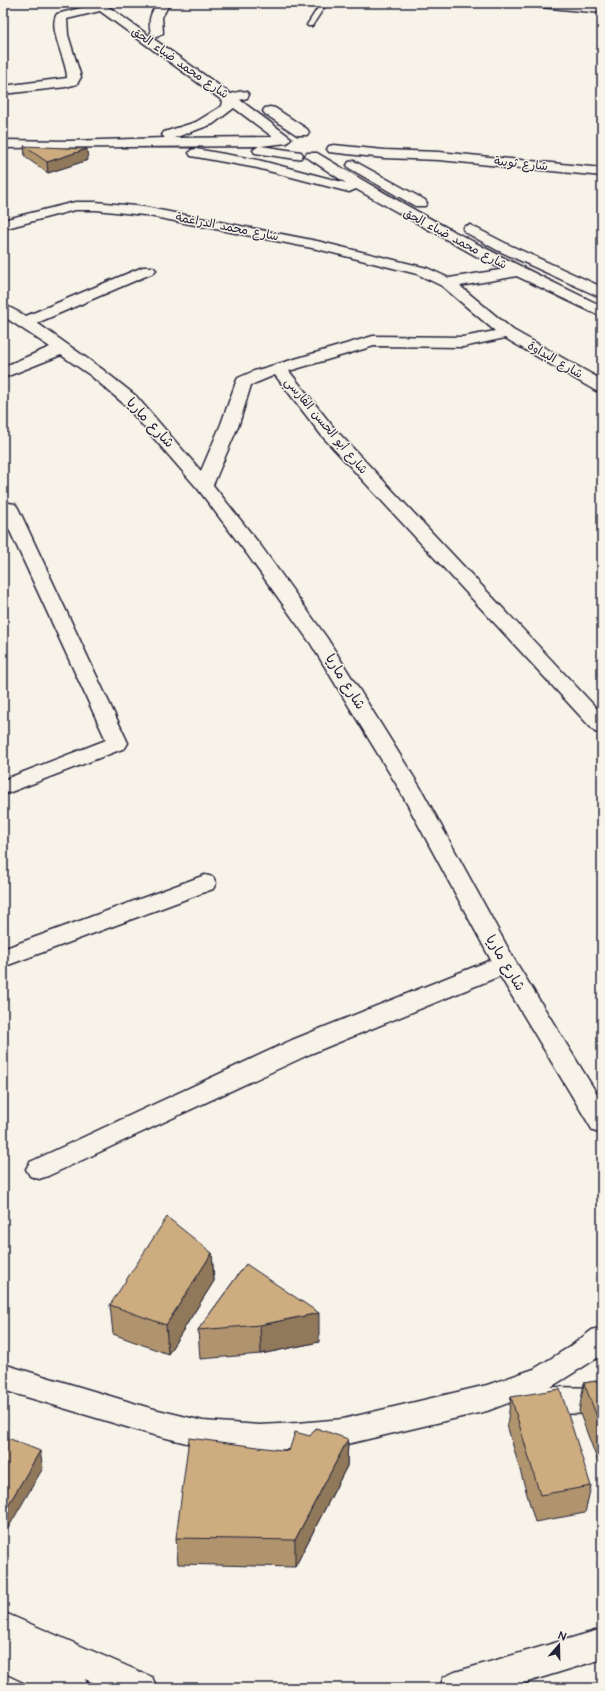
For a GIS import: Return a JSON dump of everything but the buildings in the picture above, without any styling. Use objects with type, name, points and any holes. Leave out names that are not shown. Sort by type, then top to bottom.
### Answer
[{"type":"street","points":[[157,33],[155,17],[158,10],[164,3]]},
{"type":"street","points":[[540,3],[602,9]]},
{"type":"street","points":[[3,90],[66,83],[72,81],[74,76],[62,35],[61,17],[97,5]]},
{"type":"street","name":"شارع محمد ضياء الحق","points":[[97,5],[231,92],[283,139],[281,144],[284,150],[296,155]]},
{"type":"street","name":"شارع محمد ضياء الحق","points":[[141,20],[157,33],[214,72]]},
{"type":"street","points":[[123,145],[178,133],[204,124],[218,116],[228,107],[231,92],[252,98],[302,132]]},
{"type":"street","points":[[7,145],[123,145],[185,142],[253,143],[283,139],[302,132]]},
{"type":"street","name":"شارع ثويبة","points":[[302,132],[328,142],[384,154],[439,156],[602,172]]},
{"type":"street","points":[[159,144],[182,147],[257,150],[312,156],[328,142]]},
{"type":"street","name":"شارع محمد ضياء الحق","points":[[328,142],[414,200],[435,211]]},
{"type":"street","points":[[123,145],[172,149],[258,164],[334,183],[380,198]]},
{"type":"street","name":"شارع محمد ضياء الحق","points":[[312,156],[380,198],[518,272],[602,312]]},
{"type":"street","points":[[414,200],[408,185],[394,171],[406,162],[439,156]]},
{"type":"street","name":"شارع محمد الدراغمة","points":[[3,225],[75,206],[96,206],[144,211],[317,245],[422,271],[448,283]]},
{"type":"street","name":"شارع محمد ضياء الحق","points":[[455,222],[502,247],[602,293]]},
{"type":"street","points":[[25,322],[148,270]]},
{"type":"street","points":[[448,283],[518,272]]},
{"type":"street","points":[[448,283],[507,333]]},
{"type":"street","name":"شارع ماريا","points":[[3,309],[25,322],[96,372],[130,400],[204,485],[254,550],[320,642],[409,787],[505,964],[602,1124]]},
{"type":"street","name":"شارع أبو الحسن الفارسي","points":[[507,333],[463,342],[374,341],[279,369],[328,432],[602,727]]},
{"type":"street","name":"شارع البداوة","points":[[507,333],[602,387]]},
{"type":"street","points":[[3,373],[62,348]]},
{"type":"street","points":[[204,485],[230,424],[244,382],[260,374],[279,369]]},
{"type":"street","points":[[3,511],[9,508],[118,743],[3,788]]},
{"type":"street","points":[[3,958],[204,884]]},
{"type":"street","points":[[39,1169],[167,1108],[301,1048],[505,964]]},
{"type":"street","points":[[3,1377],[150,1421],[203,1434],[260,1438],[343,1432],[487,1398],[543,1378],[581,1356],[602,1339]]},
{"type":"street","points":[[487,1398],[602,1401]]},
{"type":"street","points":[[3,1627],[106,1681],[139,1688]]},
{"type":"street","points":[[455,1688],[602,1644]]},
{"type":"street","points":[[3,1656],[73,1688]]},
{"type":"lane","points":[[310,25],[324,3]]}]
